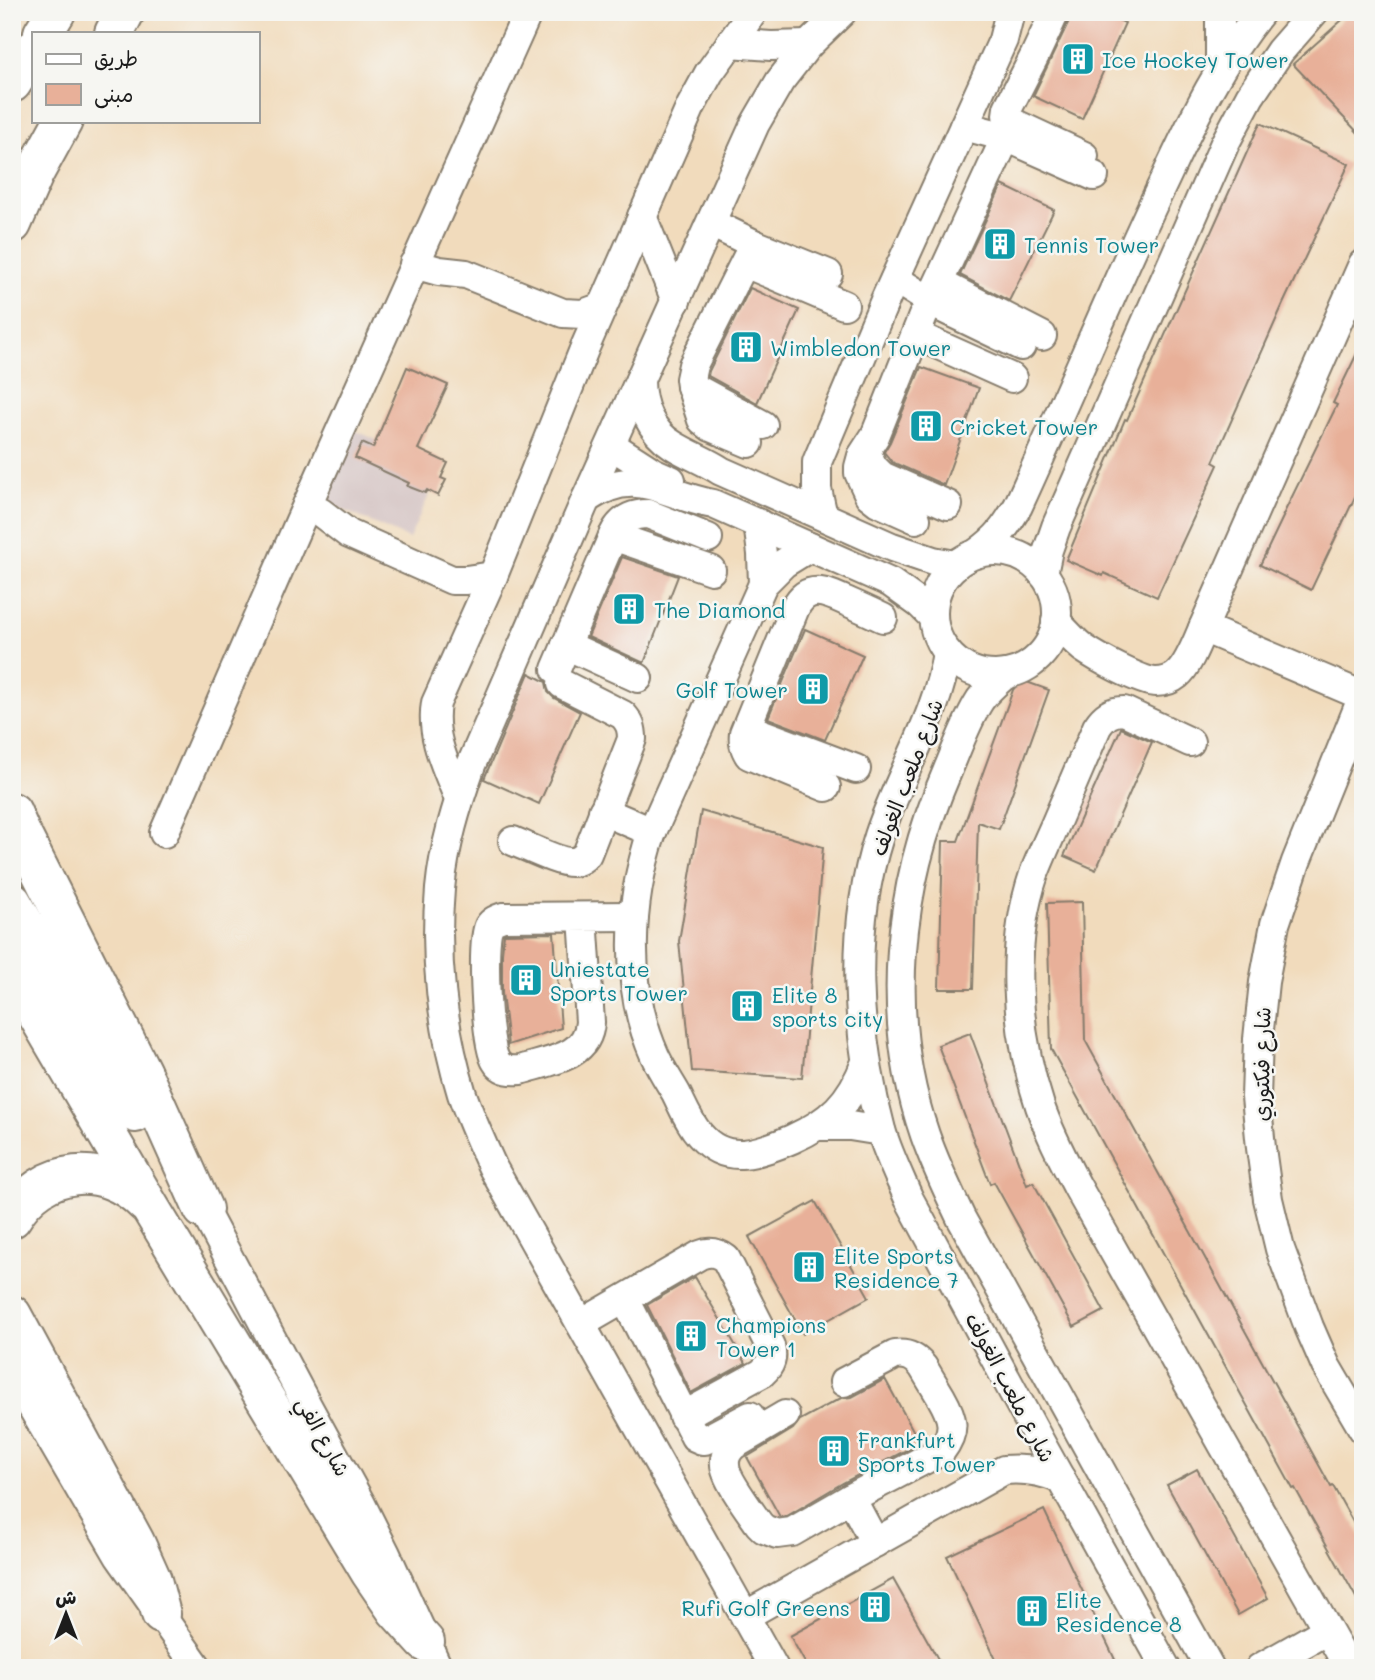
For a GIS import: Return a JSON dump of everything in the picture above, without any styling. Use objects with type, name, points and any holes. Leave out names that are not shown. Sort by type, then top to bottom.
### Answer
[{"type":"highway","points":[[44,32],[56,12]]},
{"type":"highway","points":[[115,32],[125,12]]},
{"type":"highway","points":[[12,83],[32,52]]},
{"type":"highway","points":[[12,224],[34,174],[62,122]]},
{"type":"highway","points":[[12,812],[142,1073],[203,1209]]},
{"type":"highway","points":[[12,902],[130,1105],[203,1209]]},
{"type":"highway","points":[[12,972],[370,1572],[431,1655]]},
{"type":"highway","points":[[12,1218],[30,1194],[42,1186],[80,1174],[120,1183],[151,1209]]},
{"type":"highway","points":[[12,1287],[38,1348],[28,1373]]},
{"type":"highway","points":[[12,1315],[28,1373],[144,1560],[161,1614]]},
{"type":"street","points":[[163,833],[528,12]]},
{"type":"street","points":[[459,799],[435,732],[436,703],[493,576],[602,307],[691,106],[709,73],[753,12]]},
{"type":"street","points":[[774,1668],[493,1168],[476,1132],[452,1056],[444,1012],[438,927],[447,846],[459,799],[471,765],[586,499],[755,124],[780,80],[808,45],[842,12]]},
{"type":"street","points":[[823,516],[817,489],[817,461],[890,288],[1003,40],[1010,12]]},
{"type":"street","points":[[964,126],[1002,146],[1092,176],[1011,122],[1006,111],[1055,12]]},
{"type":"street","points":[[1220,12],[1220,68]]},
{"type":"street","points":[[640,380],[646,412],[657,431],[673,445],[721,471],[891,547],[933,561],[966,559],[995,551],[1013,554],[1030,562],[1043,574],[1057,606],[1055,629],[1048,645],[1037,658],[1023,668],[1006,674],[990,675],[959,664],[939,642],[934,629],[933,602],[938,588],[945,576],[966,559],[992,543],[1004,530],[1018,506],[1114,288],[1200,105],[1240,37],[1261,12]]},
{"type":"street","points":[[1043,574],[1056,527],[1225,143],[1250,96],[1280,51],[1314,12]]},
{"type":"street","points":[[1003,40],[1035,55]]},
{"type":"street","points":[[730,43],[808,45]]},
{"type":"street","points":[[916,519],[878,502],[869,495],[859,473],[860,461],[875,436],[927,309],[1002,146]]},
{"type":"street","points":[[642,216],[676,301]]},
{"type":"street","points":[[711,223],[750,253],[844,305]]},
{"type":"street","points":[[750,253],[828,274]]},
{"type":"street","points":[[750,253],[693,365],[690,379],[691,386],[756,434]]},
{"type":"street","points":[[418,255],[446,257],[466,274],[563,313],[583,314],[602,307]]},
{"type":"street","points":[[1056,621],[1074,640],[1096,656],[1146,680],[1167,681],[1177,676],[1203,628],[1363,264]]},
{"type":"street","points":[[890,288],[1022,355]]},
{"type":"street","points":[[563,313],[576,329],[585,347]]},
{"type":"street","points":[[612,443],[660,450],[693,466],[709,471],[721,471]]},
{"type":"street","points":[[612,443],[653,472],[697,492],[713,504]]},
{"type":"street","points":[[866,452],[873,467],[882,476],[948,505]]},
{"type":"street","points":[[769,493],[795,481],[817,461]]},
{"type":"street","points":[[586,499],[610,486],[637,482],[713,504],[891,583],[913,598],[932,616]]},
{"type":"street","points":[[303,514],[320,512],[349,534],[453,580],[493,576]]},
{"type":"street","points":[[561,666],[613,536],[623,521],[639,513],[648,513],[708,538]]},
{"type":"street","points":[[758,523],[762,584],[643,857],[634,916],[634,967],[638,997],[655,1055],[692,1124],[712,1146],[725,1152],[755,1154],[818,1126],[843,1105],[857,1085],[866,1062]]},
{"type":"street","points":[[613,536],[711,570]]},
{"type":"street","points":[[762,584],[810,547]]},
{"type":"street","points":[[453,580],[469,606],[473,621]]},
{"type":"street","points":[[826,787],[749,755],[743,741],[746,730],[802,597],[813,592],[826,592],[883,626]]},
{"type":"street","points":[[1203,628],[1363,696]]},
{"type":"street","name":"شارع ملعب الغولف","points":[[947,652],[940,689],[879,837],[868,881],[859,971],[866,1062],[881,1131],[909,1199],[1166,1668]]},
{"type":"street","points":[[519,653],[638,692]]},
{"type":"street","points":[[1037,658],[1066,654],[1096,656]]},
{"type":"street","points":[[513,841],[565,862],[577,862],[587,854],[632,739],[629,722],[623,715],[561,666]]},
{"type":"street","name":"شارع ملعب الغولف","points":[[1006,674],[986,693],[972,715],[939,790],[911,882],[904,922],[901,1005],[904,1046],[912,1091],[941,1177],[961,1218],[1210,1668]]},
{"type":"street","name":"شارع فيكتوري","points":[[1363,696],[1296,862],[1275,925],[1264,982],[1256,1097],[1268,1199],[1280,1249],[1326,1366],[1363,1429]]},
{"type":"street","points":[[1190,742],[1124,711],[1108,714],[1102,720],[1034,874],[1021,925],[1021,1016],[1028,1061],[1040,1105],[1057,1148],[1349,1668]]},
{"type":"street","points":[[703,716],[856,769]]},
{"type":"street","points":[[603,811],[652,832]]},
{"type":"street","points":[[583,917],[590,1030],[583,1045],[570,1054],[512,1071],[505,1069],[494,1059],[491,1046],[486,986],[489,926],[503,917],[634,916]]},
{"type":"street","points":[[452,1056],[491,1046]]},
{"type":"street","points":[[818,1126],[850,1126],[881,1131]]},
{"type":"street","name":"شارع الفي","points":[[203,1209],[361,1504],[431,1655]]},
{"type":"street","points":[[581,1324],[706,1252],[720,1255],[730,1265],[770,1346],[771,1361],[762,1373],[688,1425]]},
{"type":"street","points":[[948,1271],[964,1281],[1006,1351],[1020,1355],[1034,1348]]},
{"type":"street","points":[[625,1299],[688,1425],[698,1439],[705,1440],[746,1412]]},
{"type":"street","points":[[785,1415],[734,1445],[729,1449],[724,1461],[727,1474],[759,1524],[777,1534],[792,1532],[941,1451],[947,1443],[951,1434],[951,1415],[918,1360],[903,1354],[895,1355],[844,1382]]},
{"type":"street","points":[[745,1616],[1004,1470],[1020,1441],[1026,1415]]},
{"type":"street","points":[[1004,1470],[1034,1470],[1061,1479]]},
{"type":"street","points":[[851,1498],[875,1543]]},
{"type":"street","points":[[161,1614],[198,1668]]},
{"type":"street","points":[[1260,1668],[1327,1630]]},
{"type":"shaded area","points":[[350,428],[441,469],[409,539],[330,504],[325,484]]},
{"type":"building","name":"Ice Hockey Tower","points":[[1071,12],[1102,12],[1125,23],[1082,119],[1033,96]]},
{"type":"building","points":[[1351,12],[1363,12],[1363,138],[1293,64]]},
{"type":"building","points":[[1260,123],[1349,164],[1283,304],[1213,462],[1218,465],[1157,597],[1104,573],[1103,576],[1066,560],[1125,419],[1127,420]]},
{"type":"building","name":"Tennis Tower","points":[[1002,185],[1054,210],[1009,301],[960,275]]},
{"type":"building","name":"Wimbledon Tower","points":[[750,288],[799,310],[757,403],[708,376]]},
{"type":"building","points":[[1363,341],[1363,480],[1311,590],[1260,565],[1337,405],[1333,403]]},
{"type":"building","points":[[407,367],[448,385],[418,449],[448,463],[441,478],[446,480],[438,496],[427,490],[425,493],[407,486],[409,483],[355,458],[362,443],[373,448]]},
{"type":"building","name":"Cricket Tower","points":[[921,367],[979,388],[944,485],[892,462],[884,452]]},
{"type":"building","name":"The Diamond","points":[[622,557],[678,576],[644,663],[588,637]]},
{"type":"building","name":"Golf Tower","points":[[805,629],[863,655],[825,740],[768,718]]},
{"type":"building","points":[[529,673],[546,682],[548,692],[554,698],[580,712],[539,804],[484,779]]},
{"type":"building","points":[[1021,680],[1049,690],[999,829],[978,822],[973,989],[939,989],[943,841],[958,841],[1013,690]]},
{"type":"building","points":[[1121,728],[1152,742],[1096,870],[1064,856]]},
{"type":"building","name":"Elite 8 sports city","points":[[701,811],[823,847],[802,1078],[692,1071],[679,941]]},
{"type":"building","points":[[1082,902],[1085,1040],[1331,1487],[1333,1486],[1363,1540],[1363,1610],[1295,1488],[1293,1489],[1051,1049],[1047,903]]},
{"type":"building","name":"Uniestate Sports Tower","points":[[554,933],[561,1028],[508,1045],[502,993],[504,934]]},
{"type":"building","points":[[970,1033],[1027,1185],[1033,1182],[1104,1311],[1074,1327],[994,1182],[990,1184],[938,1045]]},
{"type":"building","name":"Elite Sports Residence 7","points":[[815,1201],[869,1297],[803,1334],[749,1237]]},
{"type":"building","name":"Champions Tower 1","points":[[695,1277],[746,1363],[691,1393],[647,1305]]},
{"type":"building","name":"Frankfurt Sports Tower","points":[[885,1379],[920,1443],[787,1516],[780,1517],[747,1457],[793,1429],[800,1420]]},
{"type":"building","points":[[1197,1469],[1268,1598],[1238,1615],[1167,1485]]},
{"type":"building","name":"Elite Residence 8","points":[[1044,1510],[1119,1668],[1000,1668],[947,1556]]},
{"type":"building","name":"Rufi Golf Greens","points":[[893,1579],[943,1668],[808,1668],[790,1636]]},
{"type":"place","name":"Ice Hockey Tower","points":[[1078,59]]},
{"type":"place","name":"Tennis Tower","points":[[1000,244]]},
{"type":"place","name":"Wimbledon Tower","points":[[746,347]]},
{"type":"place","name":"Cricket Tower","points":[[926,426]]},
{"type":"place","name":"The Diamond","points":[[629,609]]},
{"type":"place","name":"Golf Tower","points":[[813,689]]},
{"type":"place","name":"Uniestate Sports Tower","points":[[526,980]]},
{"type":"place","name":"Elite 8 sports city","points":[[747,1006]]},
{"type":"place","name":"Elite Sports Residence 7","points":[[809,1267]]},
{"type":"place","name":"Champions Tower 1","points":[[691,1336]]},
{"type":"place","name":"Frankfurt Sports Tower","points":[[834,1451]]},
{"type":"place","name":"Rufi Golf Greens","points":[[875,1607]]},
{"type":"place","name":"Elite Residence 8","points":[[1032,1611]]}]
